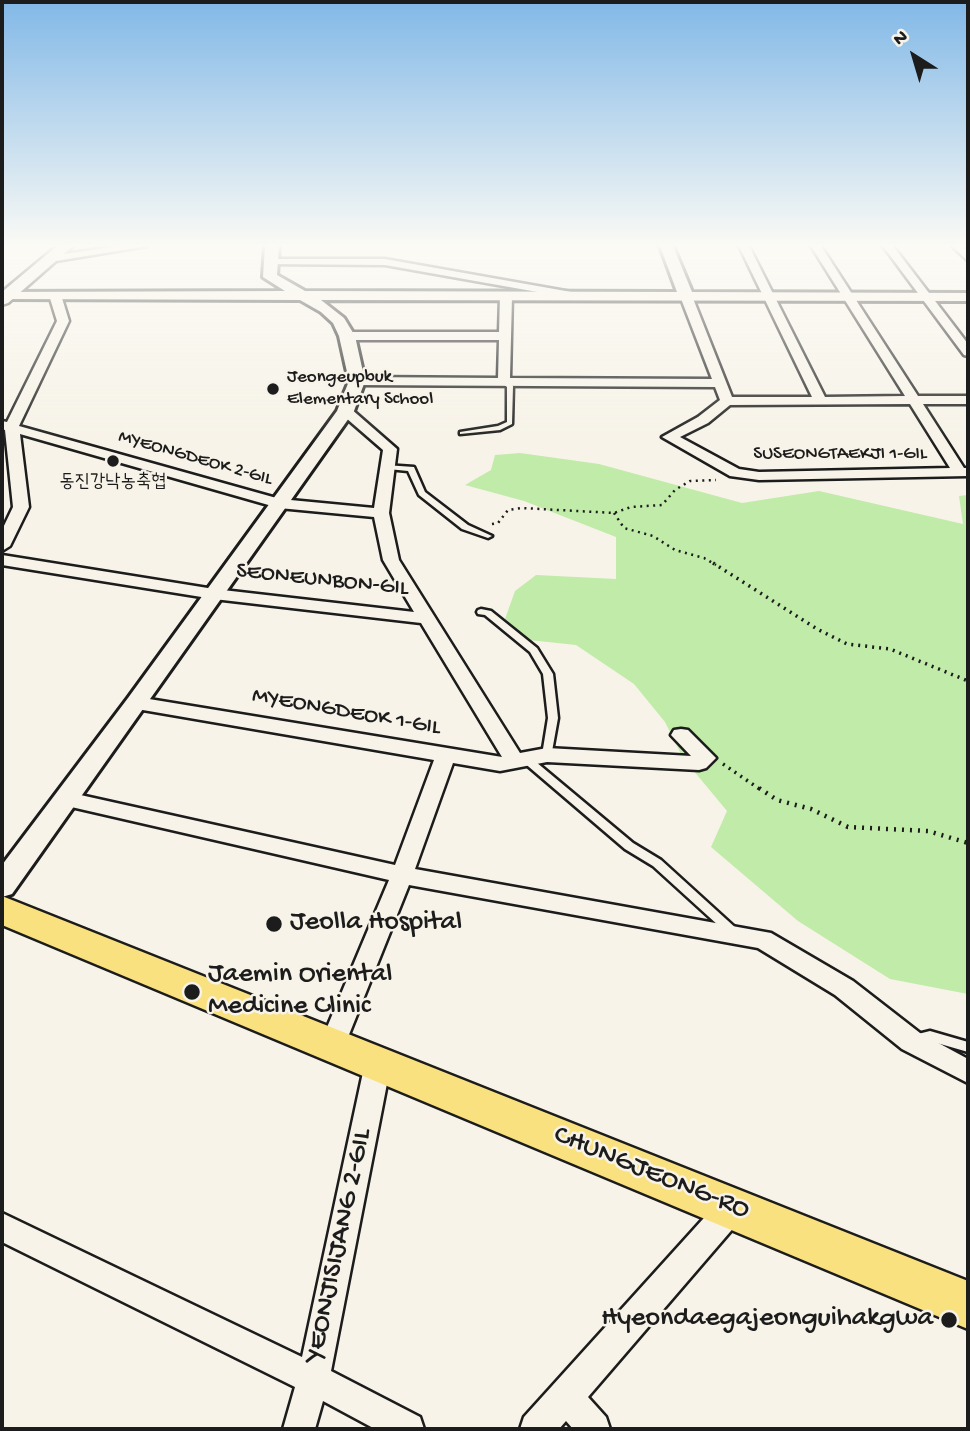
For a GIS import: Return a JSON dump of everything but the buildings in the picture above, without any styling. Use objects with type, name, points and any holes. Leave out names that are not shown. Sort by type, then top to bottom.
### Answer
[{"type":"main road","name":"CHUNGJEONG-RO","points":[[2,910],[968,1305]]},
{"type":"street","points":[[2,546],[21,507],[7,426],[63,321],[60,313]]},
{"type":"street","points":[[2,886],[137,703],[345,411],[357,381],[348,336],[330,313]]},
{"type":"street","points":[[505,313],[505,382]]},
{"type":"street","points":[[692,313],[727,401],[968,400]]},
{"type":"street","points":[[777,313],[821,401]]},
{"type":"street","name":"SUSEONGTAEKJI 1-GIL","points":[[859,313],[914,400],[965,473]]},
{"type":"street","points":[[938,313],[968,352]]},
{"type":"street","points":[[348,336],[504,336]]},
{"type":"street","points":[[357,381],[719,383]]},
{"type":"street","name":"SUSEONGTAEKJI 1-GIL","points":[[727,401],[703,420],[670,437],[735,473],[759,476],[965,473]]},
{"type":"street","name":"SEONEUNBON-GIL","points":[[345,411],[390,449],[381,513],[391,560],[425,618],[520,760]]},
{"type":"street","name":"MYEONGDEOK 2-GIL","points":[[7,426],[279,503],[381,513]]},
{"type":"street","points":[[2,560],[214,594]]},
{"type":"street","name":"SEONEUNBON-GIL","points":[[214,594],[425,618]]},
{"type":"street","name":"MYEONGDEOK 1-GIL","points":[[137,703],[500,764],[547,755]]},
{"type":"street","points":[[547,755],[699,763],[706,758],[681,735]]},
{"type":"street","points":[[333,1044],[402,875],[446,755]]},
{"type":"street","points":[[67,799],[402,875],[763,940],[844,988],[911,1041],[968,1072]]},
{"type":"street","name":"YEONJISIJANG 2-GIL","points":[[299,1429],[313,1380],[378,1063]]},
{"type":"street","points":[[536,1429],[732,1208]]},
{"type":"street","points":[[2,1227],[408,1429]]},
{"type":"street","points":[[567,1397],[594,1429]]},
{"type":"lane","points":[[462,433],[500,428],[510,423],[510,386],[505,382]]},
{"type":"lane","points":[[388,467],[411,469],[422,493],[470,529],[488,536]]},
{"type":"lane","points":[[481,612],[488,613],[534,650],[548,674],[553,718],[547,755]]},
{"type":"lane","points":[[520,760],[629,846],[657,863],[736,935]]},
{"type":"lane","points":[[911,1041],[930,1036],[968,1047]]},
{"type":"path","points":[[470,529],[498,523],[508,510],[522,508],[614,513],[631,507],[662,505],[675,491],[690,481],[720,480],[718,473],[698,454]]},
{"type":"path","points":[[614,513],[624,528],[653,536],[675,550],[704,558],[847,644],[890,649],[968,681]]},
{"type":"path","points":[[706,758],[730,767],[777,800],[811,809],[848,827],[928,831],[968,843]]},
{"type":"green space","points":[[520,453],[599,464],[742,503],[819,491],[963,524],[959,496],[968,495],[968,994],[890,979],[798,921],[711,847],[727,811],[683,758],[665,722],[634,684],[576,645],[529,640],[505,619],[515,591],[536,575],[616,579],[616,537],[524,501],[465,485],[491,470],[495,455]]},
{"type":"place","name":"Jeongeupbuk Elementary School","points":[[273,389]]},
{"type":"place","name":"동진강낙농축협","points":[[113,461]]},
{"type":"place","name":"Jeolla Hospital","points":[[274,924]]},
{"type":"place","name":"Jaemin Oriental Medicine Clinic","points":[[192,992]]},
{"type":"place","name":"Hyeondaegajeonguihakgwa","points":[[949,1320]]}]
